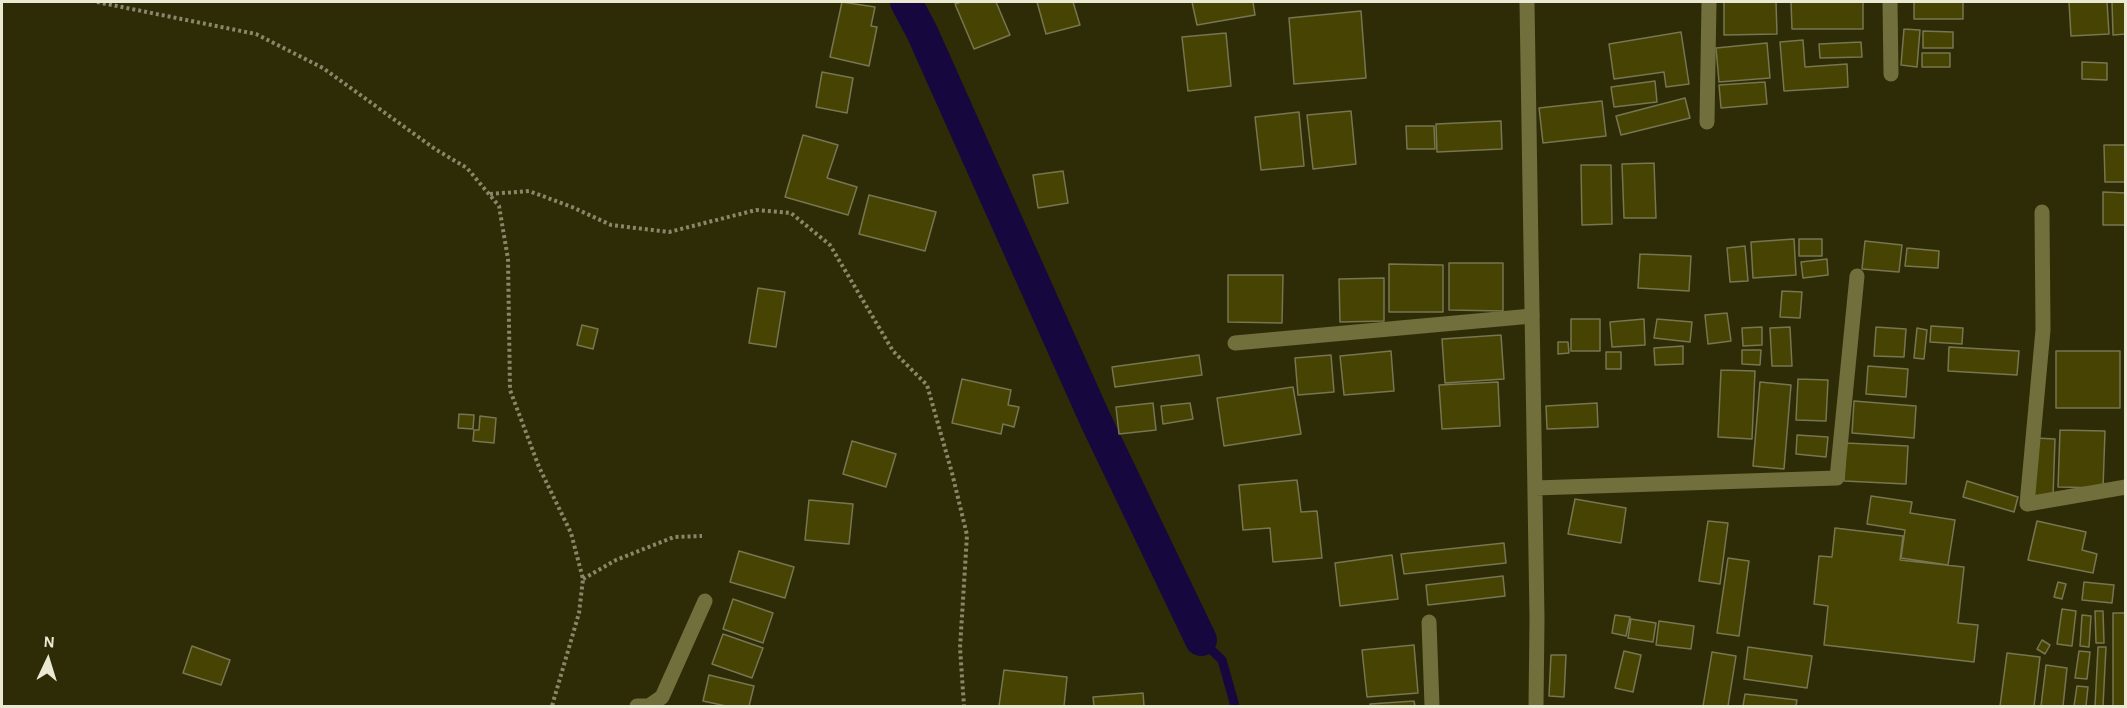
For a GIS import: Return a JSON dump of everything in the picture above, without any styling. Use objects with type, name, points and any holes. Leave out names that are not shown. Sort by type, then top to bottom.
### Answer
[{"type":"street","points":[[1527,2],[1536,706]]},
{"type":"street","points":[[1707,122],[1709,2]]},
{"type":"street","points":[[1890,2],[1891,75]]},
{"type":"street","points":[[2042,212],[2043,330],[2026,504],[2126,487]]},
{"type":"street","points":[[1535,488],[1837,478],[1857,276]]},
{"type":"street","points":[[1235,343],[1532,316]]},
{"type":"street","points":[[637,706],[650,706],[662,697],[705,601]]},
{"type":"street","points":[[1429,622],[1432,706]]},
{"type":"path","points":[[97,2],[256,34],[323,68],[435,150],[467,168],[499,206],[508,259],[510,390],[539,467],[571,533],[583,579],[579,613],[552,706]]},
{"type":"path","points":[[490,194],[529,191],[611,225],[669,232],[756,210],[791,213],[830,245],[893,351],[927,385],[967,535],[960,648],[964,706]]},
{"type":"path","points":[[583,579],[616,560],[674,537],[702,536]]},
{"type":"building","points":[[842,2],[875,7],[871,26],[877,27],[869,66],[830,57]]},
{"type":"building","points":[[996,2],[1010,35],[974,49],[955,4]]},
{"type":"building","points":[[1037,2],[1073,2],[1080,25],[1046,34]]},
{"type":"building","points":[[1192,2],[1253,2],[1255,15],[1197,25]]},
{"type":"building","points":[[1724,2],[1776,2],[1777,34],[1724,35]]},
{"type":"building","points":[[1791,2],[1863,2],[1863,29],[1792,29]]},
{"type":"building","points":[[1914,2],[1963,2],[1963,19],[1914,19]]},
{"type":"building","points":[[2069,2],[2107,2],[2109,34],[2071,36]]},
{"type":"building","points":[[2112,2],[2126,2],[2126,34],[2113,35]]},
{"type":"building","points":[[1361,11],[1366,78],[1294,84],[1289,18]]},
{"type":"building","points":[[1904,29],[1920,30],[1917,67],[1901,65]]},
{"type":"building","points":[[1923,31],[1953,32],[1953,48],[1923,48]]},
{"type":"building","points":[[1681,32],[1689,84],[1666,87],[1664,72],[1614,79],[1609,44]]},
{"type":"building","points":[[1226,33],[1231,86],[1188,91],[1182,37]]},
{"type":"building","points":[[1803,40],[1805,67],[1847,64],[1848,87],[1784,91],[1780,42]]},
{"type":"building","points":[[1861,42],[1862,57],[1820,58],[1819,44]]},
{"type":"building","points":[[1767,43],[1770,78],[1719,82],[1716,48]]},
{"type":"building","points":[[1922,53],[1950,53],[1950,67],[1922,67]]},
{"type":"building","points":[[2082,62],[2107,63],[2107,80],[2082,79]]},
{"type":"building","points":[[822,72],[853,78],[847,113],[816,107]]},
{"type":"building","points":[[1655,81],[1657,102],[1614,107],[1611,87]]},
{"type":"building","points":[[1765,82],[1767,104],[1721,108],[1719,85]]},
{"type":"building","points":[[1685,98],[1690,118],[1621,135],[1616,116]]},
{"type":"building","points":[[1602,101],[1606,136],[1543,143],[1539,108]]},
{"type":"building","points":[[1351,111],[1356,164],[1313,169],[1307,115]]},
{"type":"building","points":[[1299,112],[1304,166],[1261,170],[1255,117]]},
{"type":"building","points":[[1501,121],[1502,149],[1437,152],[1436,124]]},
{"type":"building","points":[[1406,126],[1434,126],[1435,149],[1407,149]]},
{"type":"building","points":[[803,135],[838,145],[827,178],[857,187],[848,215],[785,197]]},
{"type":"building","points":[[2104,145],[2126,145],[2126,182],[2105,182]]},
{"type":"building","points":[[1654,163],[1656,218],[1624,218],[1622,164]]},
{"type":"building","points":[[1581,165],[1611,165],[1612,224],[1582,225]]},
{"type":"building","points":[[1063,171],[1068,203],[1038,208],[1033,175]]},
{"type":"building","points":[[2103,192],[2126,193],[2126,225],[2103,225]]},
{"type":"building","points":[[869,195],[936,212],[925,251],[859,234]]},
{"type":"building","points":[[1794,239],[1796,275],[1753,278],[1751,242]]},
{"type":"building","points":[[1799,239],[1822,239],[1822,256],[1799,256]]},
{"type":"building","points":[[1865,241],[1902,245],[1899,272],[1862,269]]},
{"type":"building","points":[[1745,246],[1748,281],[1730,282],[1727,248]]},
{"type":"building","points":[[1907,248],[1939,251],[1938,268],[1905,266]]},
{"type":"building","points":[[1640,254],[1691,256],[1689,291],[1638,288]]},
{"type":"building","points":[[1827,259],[1828,275],[1803,278],[1801,262]]},
{"type":"building","points":[[1449,263],[1503,263],[1503,311],[1449,310]]},
{"type":"building","points":[[1389,264],[1443,265],[1443,312],[1389,312]]},
{"type":"building","points":[[1228,275],[1283,275],[1282,323],[1228,322]]},
{"type":"building","points":[[1384,278],[1384,321],[1340,322],[1339,279]]},
{"type":"building","points":[[758,288],[785,292],[776,347],[749,343]]},
{"type":"building","points":[[1782,291],[1802,292],[1800,318],[1780,317]]},
{"type":"building","points":[[1727,313],[1731,341],[1708,344],[1705,315]]},
{"type":"building","points":[[1571,319],[1600,319],[1600,351],[1571,351]]},
{"type":"building","points":[[1644,319],[1645,345],[1612,347],[1610,322]]},
{"type":"building","points":[[1657,319],[1692,322],[1690,342],[1654,338]]},
{"type":"building","points":[[582,325],[598,329],[593,349],[577,345]]},
{"type":"building","points":[[1931,326],[1963,328],[1962,344],[1930,342]]},
{"type":"building","points":[[1762,327],[1762,345],[1743,346],[1742,328]]},
{"type":"building","points":[[1790,327],[1792,366],[1772,366],[1770,328]]},
{"type":"building","points":[[1876,327],[1906,329],[1904,357],[1874,356]]},
{"type":"building","points":[[1917,328],[1927,330],[1924,359],[1914,358]]},
{"type":"building","points":[[1501,335],[1504,379],[1445,383],[1442,339]]},
{"type":"building","points":[[1558,342],[1568,342],[1569,353],[1558,354]]},
{"type":"building","points":[[1683,346],[1683,364],[1655,365],[1654,348]]},
{"type":"building","points":[[1949,347],[2019,351],[2017,375],[1948,371]]},
{"type":"building","points":[[1742,350],[1761,350],[1760,365],[1742,364]]},
{"type":"building","points":[[1391,351],[1394,391],[1344,395],[1340,356]]},
{"type":"building","points":[[2056,351],[2120,351],[2120,408],[2056,408]]},
{"type":"building","points":[[1606,352],[1621,352],[1621,369],[1606,369]]},
{"type":"building","points":[[1199,355],[1202,375],[1115,387],[1112,367]]},
{"type":"building","points":[[1331,355],[1334,392],[1298,395],[1295,358]]},
{"type":"building","points":[[1868,366],[1908,369],[1906,397],[1866,394]]},
{"type":"building","points":[[1721,370],[1755,371],[1752,439],[1718,437]]},
{"type":"building","points":[[962,379],[1011,390],[1008,405],[1019,407],[1014,427],[1003,424],[1001,434],[952,423]]},
{"type":"building","points":[[1798,379],[1828,380],[1826,421],[1796,420]]},
{"type":"building","points":[[1498,382],[1500,426],[1442,429],[1439,385]]},
{"type":"building","points":[[1760,382],[1791,385],[1784,469],[1753,466]]},
{"type":"building","points":[[1293,387],[1301,434],[1224,446],[1217,398]]},
{"type":"building","points":[[1854,401],[1916,406],[1914,438],[1852,433]]},
{"type":"building","points":[[1153,403],[1156,430],[1119,434],[1116,407]]},
{"type":"building","points":[[1190,403],[1193,419],[1163,424],[1161,406]]},
{"type":"building","points":[[1597,403],[1598,427],[1547,429],[1546,406]]},
{"type":"building","points":[[459,414],[474,415],[473,429],[458,428]]},
{"type":"building","points":[[480,416],[496,418],[494,443],[473,441],[474,430],[479,430]]},
{"type":"building","points":[[2060,430],[2105,431],[2103,488],[2058,487]]},
{"type":"building","points":[[1797,435],[1828,437],[1826,457],[1796,454]]},
{"type":"building","points":[[2036,438],[2055,439],[2053,497],[2034,497]]},
{"type":"building","points":[[852,441],[896,454],[886,487],[843,474]]},
{"type":"building","points":[[1846,443],[1908,446],[1906,484],[1844,481]]},
{"type":"building","points":[[1297,480],[1301,512],[1317,511],[1322,558],[1273,562],[1270,528],[1243,530],[1239,485]]},
{"type":"building","points":[[1967,481],[2018,497],[2014,512],[1963,497]]},
{"type":"building","points":[[1871,496],[1912,502],[1910,513],[1955,520],[1948,565],[1901,558],[1905,530],[1867,524]]},
{"type":"building","points":[[1575,499],[1626,508],[1621,543],[1568,534]]},
{"type":"building","points":[[809,500],[853,504],[849,544],[805,540]]},
{"type":"building","points":[[1708,521],[1728,523],[1720,584],[1699,581]]},
{"type":"building","points":[[2037,521],[2086,532],[2082,550],[2097,554],[2093,573],[2028,560]]},
{"type":"building","points":[[1835,528],[1903,536],[1900,560],[1964,567],[1958,623],[1978,625],[1974,662],[1824,645],[1828,606],[1814,604],[1819,556],[1832,557]]},
{"type":"building","points":[[1504,543],[1506,563],[1404,574],[1401,554]]},
{"type":"building","points":[[739,551],[794,567],[785,598],[730,582]]},
{"type":"building","points":[[1392,555],[1398,599],[1340,606],[1335,563]]},
{"type":"building","points":[[1728,558],[1749,561],[1739,636],[1717,633]]},
{"type":"building","points":[[1503,576],[1505,596],[1428,605],[1426,585]]},
{"type":"building","points":[[2058,582],[2066,584],[2062,599],[2054,597]]},
{"type":"building","points":[[2084,582],[2114,585],[2112,603],[2082,600]]},
{"type":"building","points":[[733,599],[773,613],[763,643],[723,629]]},
{"type":"building","points":[[2062,609],[2076,611],[2072,646],[2057,644]]},
{"type":"building","points":[[2095,611],[2103,611],[2104,643],[2096,643]]},
{"type":"building","points":[[2113,613],[2126,613],[2126,706],[2113,706]]},
{"type":"building","points":[[1615,615],[1630,617],[1626,636],[1612,633]]},
{"type":"building","points":[[2082,615],[2091,616],[2089,647],[2080,646]]},
{"type":"building","points":[[1631,619],[1656,623],[1653,642],[1628,638]]},
{"type":"building","points":[[1659,621],[1694,626],[1691,649],[1656,645]]},
{"type":"building","points":[[723,634],[763,648],[752,678],[712,664]]},
{"type":"building","points":[[2042,640],[2050,645],[2045,654],[2037,649]]},
{"type":"building","points":[[1414,645],[1418,693],[1367,697],[1362,650]]},
{"type":"building","points":[[192,646],[230,660],[221,685],[183,673]]},
{"type":"building","points":[[1748,647],[1812,656],[1807,688],[1744,679]]},
{"type":"building","points":[[2098,647],[2106,647],[2103,706],[2095,706]]},
{"type":"building","points":[[1624,651],[1641,655],[1633,692],[1615,688]]},
{"type":"building","points":[[2079,651],[2090,652],[2087,679],[2075,678]]},
{"type":"building","points":[[1712,652],[1736,656],[1728,706],[1703,706]]},
{"type":"building","points":[[2007,653],[2040,657],[2034,706],[2000,706]]},
{"type":"building","points":[[1551,655],[1566,655],[1564,697],[1549,696]]},
{"type":"building","points":[[2046,665],[2067,668],[2063,706],[2041,706]]},
{"type":"building","points":[[1004,670],[1067,677],[1064,706],[999,706]]},
{"type":"building","points":[[709,675],[754,686],[749,706],[726,706],[703,701]]},
{"type":"building","points":[[2077,686],[2088,687],[2086,706],[2074,706]]},
{"type":"building","points":[[1143,693],[1144,706],[1094,706],[1093,697]]},
{"type":"building","points":[[1745,694],[1797,700],[1796,706],[1743,706]]},
{"type":"building","points":[[1414,701],[1415,706],[1370,706],[1370,704]]},
{"type":"waterway","points":[[906,2],[922,32],[1095,419],[1201,640]]},
{"type":"waterway","points":[[1201,640],[1222,660],[1235,706]]}]
